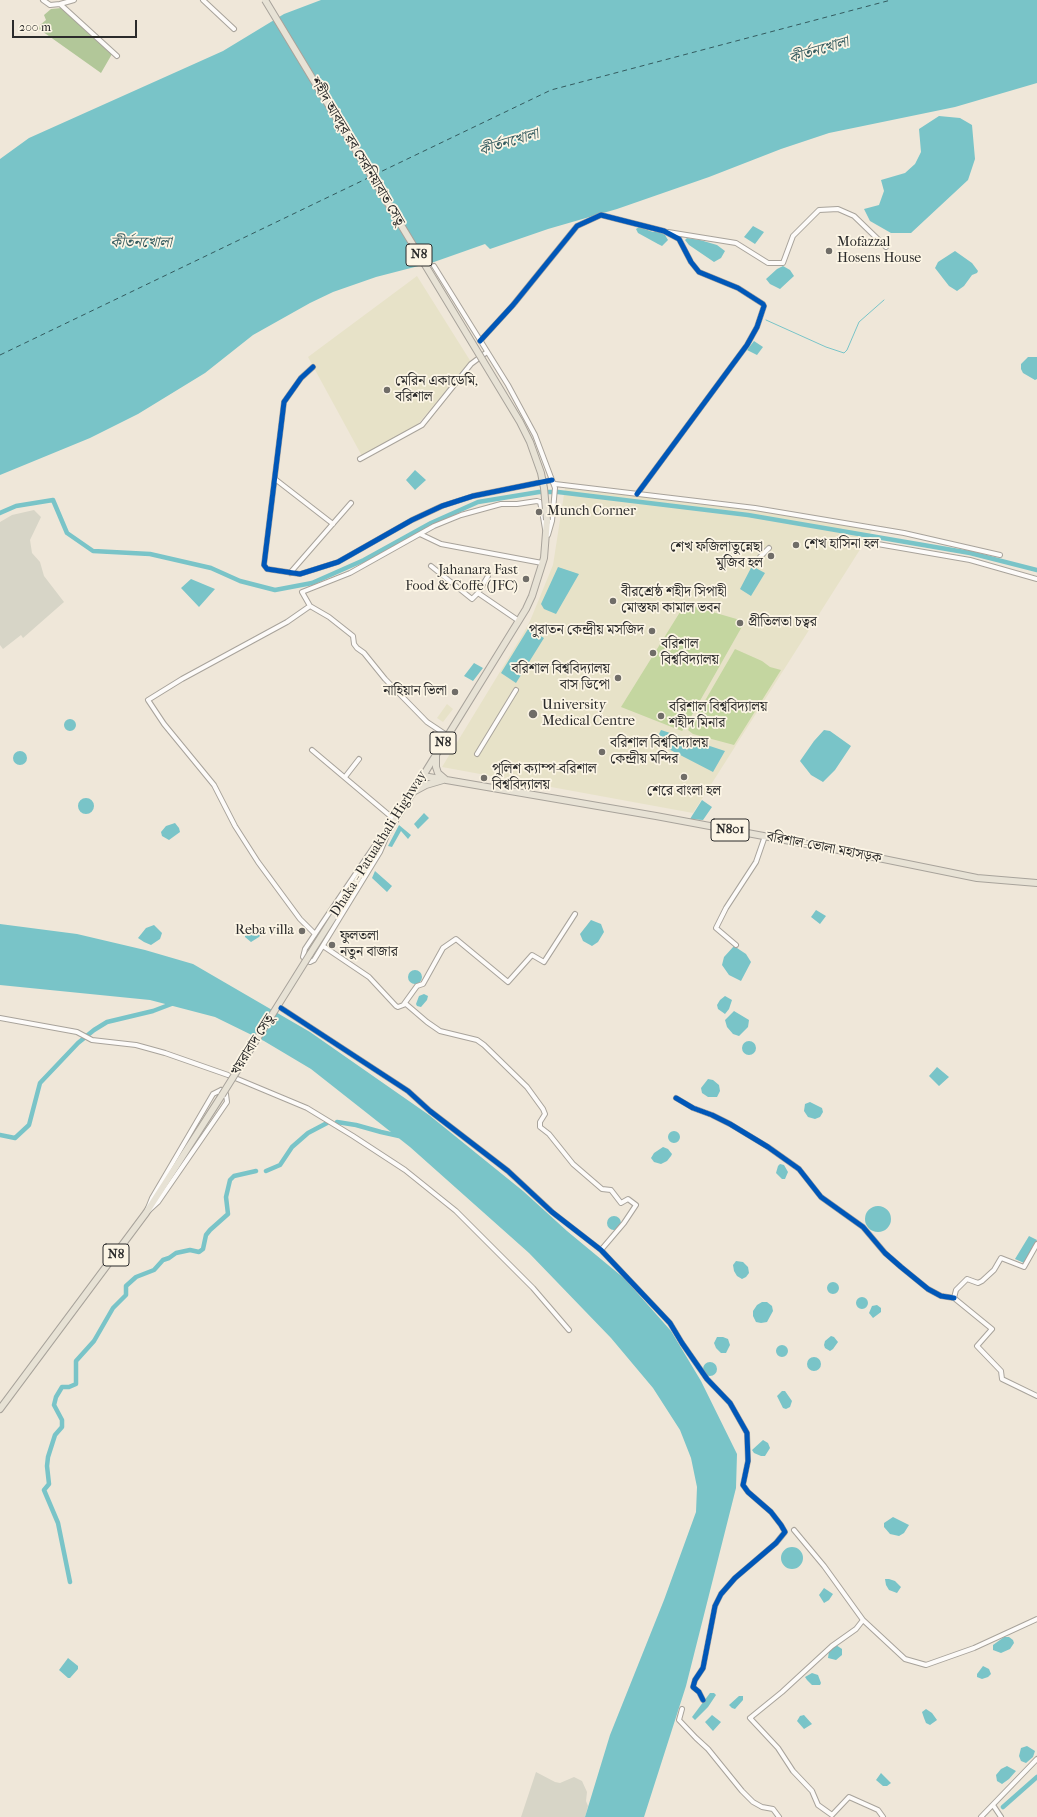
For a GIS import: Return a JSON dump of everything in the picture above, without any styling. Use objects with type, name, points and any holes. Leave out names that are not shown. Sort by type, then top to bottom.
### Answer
[{"type":"highway","name":"শহীদ আবদুর রব সেরনিয়াবাত সেতু","points":[[265,0],[520,422],[530,442],[541,473],[547,520]]},
{"type":"highway","name":"Dhaka - Patuakhali Highway","points":[[310,954],[519,621],[532,596],[542,563],[547,539],[547,520]]},
{"type":"highway","points":[[436,755],[435,762],[438,772],[447,779]]},
{"type":"highway","name":"বরিশাল-ভোলা মহাসড়ক","points":[[423,776],[765,836],[977,878],[1037,883]]},
{"type":"highway","points":[[413,792],[426,785],[447,779]]},
{"type":"highway","name":"খয়রাবাদ সেতু","points":[[146,1213],[310,954]]},
{"type":"highway","name":"N8","points":[[0,1409],[146,1213]]},
{"type":"street","points":[[43,0],[50,5],[74,0]]},
{"type":"street","points":[[203,0],[234,29]]},
{"type":"street","points":[[60,4],[117,56]]},
{"type":"street","points":[[480,341],[513,305],[577,226],[601,215],[664,231],[736,244],[768,263],[783,263],[793,236],[819,210],[838,209],[854,216],[886,248]]},
{"type":"street","points":[[637,494],[747,345],[757,327],[764,306],[738,288],[699,272],[691,262],[679,239],[664,231]]},
{"type":"street","points":[[434,266],[487,352],[535,435],[555,486],[556,495],[552,521],[547,539]]},
{"type":"street","points":[[360,459],[422,425],[471,364],[487,352]]},
{"type":"street","points":[[312,367],[301,378],[284,402],[264,565],[268,569],[300,574],[338,562],[412,520],[442,506],[473,496],[552,480]]},
{"type":"street","points":[[275,479],[333,524]]},
{"type":"street","points":[[555,486],[754,508],[904,533],[1000,555]]},
{"type":"street","points":[[448,736],[428,722],[385,679],[364,653],[354,644],[353,636],[329,617],[310,606],[302,592],[350,573],[446,521],[501,504],[517,504],[537,501],[541,504],[547,539]]},
{"type":"street","points":[[290,573],[351,502]]},
{"type":"street","points":[[420,534],[441,544],[542,563]]},
{"type":"street","points":[[866,542],[970,560],[1037,579]]},
{"type":"street","points":[[760,557],[769,548]]},
{"type":"street","points":[[431,566],[472,599],[488,576]]},
{"type":"street","points":[[478,592],[519,621]]},
{"type":"street","points":[[310,606],[287,622],[182,679],[148,700],[164,724],[214,785],[235,826],[258,862],[300,919],[315,934]]},
{"type":"street","points":[[477,754],[516,690]]},
{"type":"street","points":[[312,750],[395,820]]},
{"type":"street","points":[[345,777],[359,759]]},
{"type":"street","points":[[391,826],[380,852],[323,946],[314,960],[310,962],[303,957],[305,949],[373,848],[391,826]]},
{"type":"street","points":[[736,945],[716,928],[726,908],[756,862],[765,836]]},
{"type":"street","points":[[323,946],[369,977],[398,1007],[404,1004],[417,986],[423,984],[443,948],[456,939],[508,982],[532,955],[544,962],[576,914]]},
{"type":"street","points":[[404,1004],[440,1031],[477,1040],[484,1045],[527,1087],[545,1114],[540,1127],[549,1134],[570,1160],[602,1189],[611,1190],[621,1203],[628,1199],[636,1205],[624,1223],[601,1250]]},
{"type":"street","points":[[281,1008],[408,1091],[430,1111],[508,1171],[552,1212],[601,1250],[670,1323],[707,1379],[730,1403],[747,1433],[748,1461],[743,1486],[771,1512],[781,1524],[785,1532],[776,1543],[736,1578],[721,1594],[715,1606],[703,1668],[695,1680],[693,1687],[699,1692],[703,1700]]},
{"type":"street","points":[[0,1018],[77,1032],[92,1040],[136,1045],[165,1053],[228,1074],[307,1108],[405,1170],[456,1211],[533,1288],[569,1330]]},
{"type":"street","points":[[221,1090],[226,1094],[227,1102],[158,1202],[146,1213],[152,1198],[213,1094],[221,1090]]},
{"type":"street","points":[[676,1098],[693,1108],[730,1124],[799,1169],[820,1197],[863,1227],[885,1254],[928,1289],[941,1296],[954,1298],[992,1329],[977,1346],[1001,1371],[1002,1379],[1035,1397],[1037,1396]]},
{"type":"street","points":[[954,1298],[956,1290],[967,1279],[978,1283],[982,1281],[994,1270],[1000,1258],[1024,1267],[1037,1244]]},
{"type":"street","points":[[794,1530],[824,1566],[862,1620],[905,1659],[926,1665],[980,1646],[1037,1619]]},
{"type":"street","points":[[862,1620],[856,1629],[832,1646],[782,1692],[750,1718],[778,1748],[793,1771],[812,1792],[818,1805],[832,1815],[849,1796],[878,1810],[883,1817]]},
{"type":"street","points":[[682,1709],[679,1720],[708,1749],[742,1791],[753,1802],[762,1807],[773,1809],[779,1817]]},
{"type":"street","points":[[981,1817],[1037,1759]]},
{"type":"street","points":[[993,1804],[1001,1817]]},
{"type":"shaded area","name":"মেরিন একাডেমি, বরিশাল","points":[[417,276],[471,362],[418,424],[362,456],[308,357]]},
{"type":"shaded area","name":"বরিশাল বিশ্ববিদ্যালয়","points":[[565,488],[751,509],[873,529],[693,813],[442,767],[530,621],[553,565]]},
{"type":"shaded area","points":[[34,510],[41,517],[30,540],[32,553],[40,562],[44,576],[64,602],[23,638],[21,635],[3,649],[0,645],[0,522],[12,515]]},
{"type":"shaded area","points":[[447,704],[453,709],[443,722],[437,718]]},
{"type":"shaded area","points":[[536,1772],[560,1783],[574,1777],[582,1781],[587,1792],[586,1801],[588,1806],[585,1817],[521,1817]]},
{"type":"green space","points":[[61,8],[112,54],[101,73],[39,29],[40,25],[46,20],[44,15],[51,9]]},
{"type":"green space","points":[[685,604],[740,620],[744,623],[682,731],[621,707]]},
{"type":"green space","points":[[735,649],[762,661],[770,667],[781,670],[734,745],[693,734],[688,730]]},
{"type":"water","name":"কীর্তনখোলা","points":[[321,0],[1037,0],[1037,83],[955,107],[829,133],[617,209],[548,229],[490,249],[485,244],[434,262],[376,277],[333,292],[310,303],[253,335],[205,373],[138,414],[90,438],[0,475],[0,159],[29,138],[223,51],[284,14]]},
{"type":"water","points":[[939,116],[960,118],[972,125],[975,159],[968,180],[911,233],[891,233],[870,221],[864,209],[879,205],[884,191],[881,180],[905,173],[915,164],[921,152],[919,129]]},
{"type":"water","points":[[753,226],[764,232],[755,244],[744,237]]},
{"type":"water","points":[[639,227],[653,232],[658,231],[665,235],[668,240],[662,246],[638,233],[636,229]]},
{"type":"water","points":[[687,238],[717,245],[725,251],[721,258],[714,262],[689,245],[685,240]]},
{"type":"water","points":[[955,251],[972,263],[978,271],[972,275],[964,286],[957,291],[949,286],[935,268],[938,262]]},
{"type":"water","points":[[783,266],[790,270],[794,276],[780,289],[770,284],[766,279],[777,269]]},
{"type":"water","points":[[754,341],[763,347],[757,355],[747,350]]},
{"type":"water","points":[[1028,357],[1037,357],[1037,379],[1035,380],[1023,373],[1021,369],[1021,364]]},
{"type":"water","points":[[415,470],[426,480],[415,490],[406,480]]},
{"type":"water","points":[[752,566],[765,573],[751,596],[740,589]]},
{"type":"water","points":[[558,567],[579,574],[556,614],[544,609],[541,604]]},
{"type":"water","points":[[191,579],[215,589],[199,607],[181,588]]},
{"type":"water","points":[[528,629],[544,638],[516,683],[501,673]]},
{"type":"water","points":[[474,663],[483,668],[473,681],[464,676]]},
{"type":"water","points":[[72,719],[75,720],[75,730],[68,731],[65,730],[64,723],[65,720]]},
{"type":"water","points":[[661,730],[725,751],[713,772],[655,742]]},
{"type":"water","points":[[824,730],[830,731],[851,746],[835,770],[823,782],[811,775],[800,761]]},
{"type":"water","points":[[17,751],[23,751],[27,755],[27,761],[23,765],[17,765],[13,761],[13,755]]},
{"type":"water","points":[[86,798],[93,803],[94,806],[89,813],[86,814],[79,809],[78,806],[83,799]]},
{"type":"water","points":[[702,800],[712,807],[703,820],[690,819]]},
{"type":"water","points":[[424,813],[429,818],[418,829],[414,824]]},
{"type":"water","points":[[175,823],[180,832],[169,840],[162,836],[161,832],[166,826]]},
{"type":"water","points":[[399,825],[411,835],[408,839],[401,831],[392,847],[388,846]]},
{"type":"water","points":[[375,871],[392,886],[387,892],[372,878]]},
{"type":"water","points":[[816,910],[826,916],[820,924],[811,917]]},
{"type":"water","points":[[591,920],[601,924],[604,932],[598,942],[592,946],[583,941],[580,934]]},
{"type":"water","points":[[0,924],[77,934],[145,950],[193,964],[310,1032],[429,1115],[523,1191],[567,1231],[625,1279],[671,1331],[701,1381],[737,1454],[736,1488],[686,1686],[644,1817],[585,1817],[610,1735],[664,1600],[696,1512],[697,1487],[691,1458],[680,1430],[653,1388],[611,1338],[529,1253],[410,1147],[311,1069],[264,1041],[215,1017],[150,1000],[0,985]]},
{"type":"water","points":[[254,924],[262,933],[251,942],[245,937],[245,931],[248,927]]},
{"type":"water","points":[[154,925],[162,933],[160,939],[151,945],[138,938],[146,928]]},
{"type":"water","points":[[734,946],[746,954],[751,962],[741,981],[729,975],[722,965],[724,957]]},
{"type":"water","points":[[415,970],[420,972],[422,977],[420,982],[415,984],[410,982],[408,977],[410,972]]},
{"type":"water","points":[[424,994],[428,996],[427,1000],[421,1007],[417,1006],[416,1004],[419,996]]},
{"type":"water","points":[[725,996],[732,1000],[729,1009],[725,1014],[718,1009],[717,1005]]},
{"type":"water","points":[[734,1011],[749,1020],[748,1027],[739,1036],[733,1034],[727,1027],[725,1020]]},
{"type":"water","points":[[749,1041],[754,1043],[756,1048],[754,1053],[749,1055],[744,1053],[742,1048],[744,1043]]},
{"type":"water","points":[[937,1067],[949,1077],[939,1086],[929,1076]]},
{"type":"water","points":[[708,1079],[713,1080],[719,1085],[720,1091],[717,1097],[708,1097],[702,1093],[701,1088]]},
{"type":"water","points":[[810,1102],[822,1108],[823,1112],[820,1117],[815,1119],[808,1117],[804,1111],[805,1104]]},
{"type":"water","points":[[674,1131],[678,1133],[680,1137],[678,1141],[674,1143],[670,1141],[668,1137],[670,1133]]},
{"type":"water","points":[[663,1147],[668,1149],[672,1154],[671,1156],[667,1161],[661,1164],[654,1162],[651,1158],[654,1153]]},
{"type":"water","points":[[780,1164],[784,1165],[788,1172],[785,1179],[782,1179],[776,1173]]},
{"type":"water","points":[[878,1206],[887,1210],[891,1219],[887,1228],[878,1232],[869,1228],[865,1219],[869,1210]]},
{"type":"water","points":[[611,1216],[617,1216],[621,1220],[621,1226],[617,1230],[611,1230],[607,1226],[607,1220]]},
{"type":"water","points":[[1029,1236],[1037,1240],[1024,1263],[1015,1259]]},
{"type":"water","points":[[736,1261],[743,1262],[748,1267],[749,1273],[742,1279],[737,1276],[734,1271],[733,1265]]},
{"type":"water","points":[[831,1282],[835,1282],[839,1288],[835,1294],[831,1294],[827,1290],[827,1286]]},
{"type":"water","points":[[862,1297],[866,1299],[868,1303],[866,1307],[862,1309],[858,1307],[856,1303],[858,1299]]},
{"type":"water","points":[[762,1302],[767,1302],[772,1306],[773,1311],[767,1322],[761,1323],[756,1322],[753,1316],[753,1311],[757,1305]]},
{"type":"water","points":[[877,1305],[881,1308],[881,1312],[873,1318],[869,1313],[872,1306]]},
{"type":"water","points":[[831,1336],[838,1342],[830,1351],[825,1348],[824,1345],[825,1341]]},
{"type":"water","points":[[717,1337],[728,1339],[730,1345],[726,1353],[721,1353],[716,1348],[714,1343]]},
{"type":"water","points":[[780,1345],[784,1345],[788,1351],[784,1357],[780,1357],[776,1353],[776,1349]]},
{"type":"water","points":[[814,1357],[819,1359],[821,1364],[819,1369],[814,1371],[809,1369],[807,1364],[809,1359]]},
{"type":"water","points":[[710,1362],[715,1364],[717,1369],[715,1374],[710,1376],[705,1374],[703,1369],[705,1364]]},
{"type":"water","points":[[782,1391],[785,1391],[792,1401],[790,1407],[786,1409],[783,1408],[777,1396]]},
{"type":"water","points":[[763,1440],[768,1443],[770,1448],[765,1456],[761,1456],[754,1453],[752,1450]]},
{"type":"water","points":[[893,1517],[909,1525],[904,1533],[899,1536],[890,1534],[884,1527],[884,1523]]},
{"type":"water","points":[[792,1547],[800,1550],[803,1558],[800,1566],[792,1569],[784,1566],[781,1558],[784,1550]]},
{"type":"water","points":[[885,1579],[895,1581],[901,1587],[897,1593],[889,1590]]},
{"type":"water","points":[[824,1588],[833,1594],[829,1600],[824,1603],[819,1595]]},
{"type":"water","points":[[1004,1637],[1009,1637],[1013,1640],[1014,1643],[1010,1649],[1001,1653],[993,1650],[993,1645]]},
{"type":"water","points":[[836,1645],[842,1649],[842,1655],[836,1660],[828,1658],[829,1651]]},
{"type":"water","points":[[68,1658],[78,1666],[78,1669],[70,1678],[59,1670]]},
{"type":"water","points":[[983,1666],[989,1669],[991,1674],[982,1679],[977,1677],[977,1674]]},
{"type":"water","points":[[812,1673],[818,1675],[821,1683],[820,1685],[812,1685],[805,1677]]},
{"type":"water","points":[[710,1693],[714,1693],[716,1695],[708,1707],[695,1720],[692,1717]]},
{"type":"water","points":[[739,1696],[743,1696],[743,1700],[735,1709],[732,1708],[729,1705]]},
{"type":"water","points":[[926,1709],[932,1713],[937,1720],[930,1725],[926,1723],[922,1712]]},
{"type":"water","points":[[712,1715],[721,1722],[713,1731],[705,1722]]},
{"type":"water","points":[[804,1715],[812,1724],[804,1729],[797,1721],[800,1716]]},
{"type":"water","points":[[1027,1746],[1035,1751],[1033,1757],[1026,1763],[1021,1761],[1019,1756],[1021,1748]]},
{"type":"water","points":[[1007,1766],[1016,1771],[1002,1784],[997,1781],[996,1775],[1001,1769]]},
{"type":"water","points":[[881,1773],[891,1783],[887,1786],[883,1786],[876,1780]]},
{"type":"waterway","points":[[766,320],[826,347],[844,353],[847,350],[859,322],[884,300]]},
{"type":"waterway","points":[[0,513],[16,506],[53,500],[67,533],[93,551],[150,554],[211,568],[240,581],[275,590],[312,583],[364,560],[431,523],[478,502],[539,492],[558,492],[748,515],[970,553],[1037,570]]},
{"type":"waterway","points":[[0,1135],[15,1138],[29,1125],[40,1083],[78,1043],[94,1030],[107,1022],[153,1011],[174,1003]]},
{"type":"waterway","points":[[337,1122],[356,1125],[399,1136]]},
{"type":"waterway","points":[[266,1171],[280,1165],[292,1147],[308,1133],[327,1123]]},
{"type":"waterway","points":[[70,1582],[58,1523],[44,1490],[49,1484],[47,1466],[48,1457],[55,1435],[62,1427],[62,1420],[54,1405],[56,1397],[62,1387],[69,1387],[76,1384],[76,1361],[94,1341],[113,1308],[126,1295],[126,1286],[136,1277],[154,1270],[163,1260],[176,1253],[190,1250],[199,1252],[203,1249],[206,1235],[228,1214],[226,1197],[230,1180],[234,1176],[256,1171]]},
{"type":"waterway","points":[[1003,1807],[1037,1777]]},
{"type":"ferry route","points":[[374,175],[551,90],[891,0]]},
{"type":"ferry route","points":[[0,355],[370,177]]},
{"type":"cycle path","points":[[480,341],[513,305],[577,226],[601,215],[664,231],[679,239],[691,262],[699,272],[738,288],[763,304],[764,306],[757,327],[747,345],[637,494]]},
{"type":"cycle path","points":[[313,367],[301,378],[284,402],[264,565],[267,569],[300,574],[338,562],[412,520],[442,506],[473,496],[552,480]]},
{"type":"cycle path","points":[[281,1008],[408,1091],[430,1111],[508,1171],[552,1212],[601,1250],[670,1323],[707,1379],[730,1403],[747,1433],[748,1461],[743,1485],[748,1492],[771,1512],[785,1532],[776,1543],[735,1578],[721,1594],[715,1606],[703,1668],[695,1680],[693,1687],[699,1692],[703,1700]]},
{"type":"cycle path","points":[[676,1098],[693,1108],[730,1124],[768,1147],[799,1169],[821,1197],[863,1227],[885,1253],[901,1267],[928,1289],[941,1296],[954,1298]]},
{"type":"place","name":"Mofazzal Hosens House","points":[[829,251]]},
{"type":"place","name":"মেরিন একাডেমি, বরিশাল","points":[[387,390]]},
{"type":"place","name":"Munch Corner","points":[[539,512]]},
{"type":"place","name":"শেখ হাসিনা হল","points":[[796,545]]},
{"type":"place","name":"শেখ ফজিলাতুন্নেছা মুজিব হল","points":[[771,556]]},
{"type":"place","name":"Jahanara Fast Food & Coffe (JFC)","points":[[526,579]]},
{"type":"place","name":"বীরশ্রেষ্ঠ শহীদ সিপাহী মোস্তফা কামাল ভবন","points":[[613,601]]},
{"type":"place","name":"প্রীতিলতা চত্বর","points":[[740,623]]},
{"type":"place","name":"পুরাতন কেন্দ্রীয় মসজিদ","points":[[652,631]]},
{"type":"place","name":"বরিশাল বিশ্ববিদ্যালয়","points":[[653,653]]},
{"type":"place","name":"বরিশাল বিশ্ববিদ্যালয় বাস ডিপো","points":[[618,678]]},
{"type":"place","name":"নাহিয়ান ভিলা","points":[[455,692]]},
{"type":"place","name":"University Medical Centre","points":[[533,714]]},
{"type":"place","name":"বরিশাল বিশ্ববিদ্যালয় শহীদ মিনার","points":[[661,716]]},
{"type":"place","name":"বরিশাল বিশ্ববিদ্যালয় কেন্দ্রীয় মন্দির","points":[[602,752]]},
{"type":"place","name":"শেরে বাংলা হল","points":[[684,777]]},
{"type":"place","name":"পুলিশ ক্যাম্প-বরিশাল বিশ্ববিদ্যালয়","points":[[484,778]]},
{"type":"place","name":"Reba villa","points":[[302,931]]},
{"type":"place","name":"ফুলতলা নতুন বাজার","points":[[332,945]]}]
